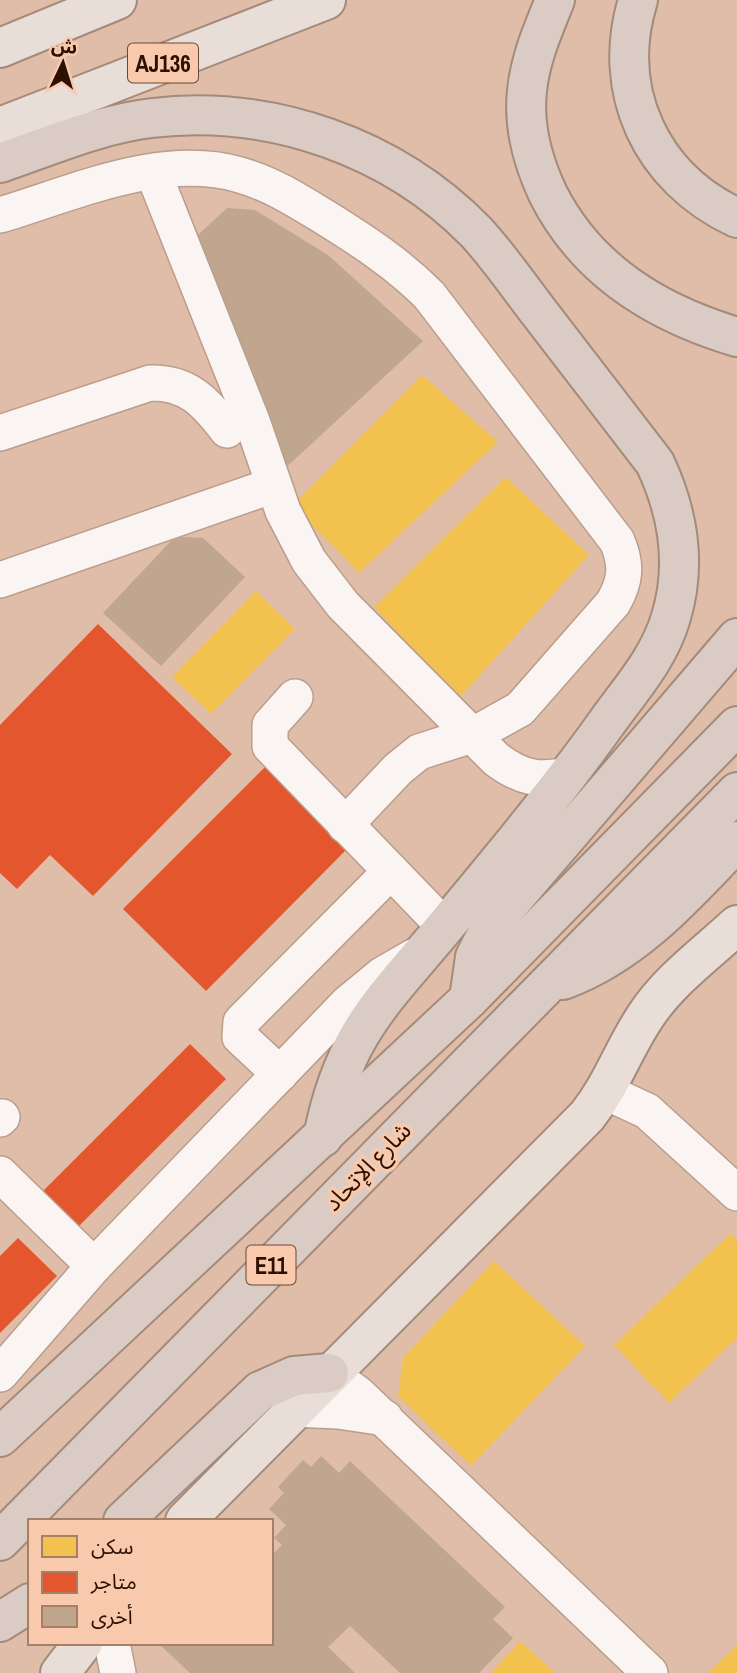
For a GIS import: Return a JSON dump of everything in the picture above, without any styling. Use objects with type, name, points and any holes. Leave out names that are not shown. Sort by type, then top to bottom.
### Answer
[{"type":"highway","points":[[555,0],[532,58],[526,111],[530,148],[554,205],[584,250],[635,293],[671,312],[737,337]]},
{"type":"highway","points":[[638,0],[632,20],[628,59],[631,98],[663,159],[687,185],[716,208],[737,218]]},
{"type":"highway","points":[[0,163],[113,125],[152,118],[218,116],[258,120],[309,131],[382,161],[416,182],[476,232],[502,261],[654,463],[666,486],[678,537],[677,591],[661,644],[647,668],[570,774],[383,997],[354,1041],[334,1088],[323,1137]]},
{"type":"highway","points":[[469,999],[475,957],[492,924],[737,638]]},
{"type":"highway","name":"شارع الإتحاد","points":[[0,1437],[137,1306],[323,1137],[469,999],[737,726]]},
{"type":"highway","name":"شارع الإتحاد","points":[[0,1541],[541,988],[737,792]]},
{"type":"highway","points":[[541,988],[579,974],[636,940],[737,841]]},
{"type":"highway","points":[[125,1519],[260,1391],[294,1376],[328,1373]]},
{"type":"highway","points":[[0,1622],[28,1604]]},
{"type":"main road","points":[[0,48],[117,0]]},
{"type":"main road","name":"AJ136","points":[[0,127],[326,0]]},
{"type":"main road","points":[[187,1519],[328,1373],[587,1116],[606,1092],[634,1035],[660,997],[737,925]]},
{"type":"main road","points":[[60,1673],[81,1645]]},
{"type":"street","points":[[0,215],[153,172],[188,168],[213,169],[261,182],[369,245],[410,276],[446,315],[617,541],[625,572],[622,588],[613,603],[526,702],[475,734],[419,752],[398,769],[345,825]]},
{"type":"street","points":[[153,172],[295,536],[325,583],[343,605],[475,734],[496,759],[523,776],[547,780],[570,774]]},
{"type":"street","points":[[0,433],[150,383],[163,383],[188,390],[209,407],[227,430]]},
{"type":"street","points":[[0,580],[274,485]]},
{"type":"street","points":[[0,1374],[94,1266],[365,988],[433,940],[391,871],[270,746],[270,725],[295,697]]},
{"type":"street","points":[[280,1074],[240,1037],[241,1023],[391,871]]},
{"type":"street","points":[[606,1092],[647,1111],[737,1193]]},
{"type":"street","points":[[0,1174],[94,1266]]},
{"type":"street","points":[[328,1373],[358,1394],[384,1418],[649,1673]]},
{"type":"street","points":[[293,1409],[338,1411],[384,1418]]},
{"type":"street","points":[[112,1645],[118,1673]]},
{"type":"building: سكن","points":[[422,375],[498,442],[359,573],[293,505]]},
{"type":"building: سكن","points":[[506,477],[589,555],[459,698],[374,607]]},
{"type":"building: سكن","points":[[256,591],[295,629],[211,714],[172,677]]},
{"type":"building: سكن","points":[[731,1233],[737,1240],[737,1338],[669,1403],[614,1345]]},
{"type":"building: سكن","points":[[494,1261],[585,1346],[471,1466],[398,1396],[403,1358]]},
{"type":"building: سكن","points":[[520,1641],[555,1673],[491,1673]]},
{"type":"building: سكن","points":[[737,1645],[737,1673],[708,1673]]},
{"type":"building: متاجر","points":[[98,624],[232,754],[93,896],[50,855],[17,889],[0,873],[0,725]]},
{"type":"building: متاجر","points":[[266,766],[349,847],[206,991],[123,909]]},
{"type":"building: متاجر","points":[[190,1044],[226,1079],[76,1229],[40,1194]]},
{"type":"building: متاجر","points":[[18,1238],[57,1276],[0,1333],[0,1256]]},
{"type":"building: أخرى","points":[[227,208],[255,210],[328,255],[423,341],[281,472],[197,236]]},
{"type":"building: أخرى","points":[[182,537],[203,538],[245,577],[161,666],[103,613],[171,541]]},
{"type":"building: أخرى","points":[[321,1456],[339,1473],[350,1461],[505,1607],[493,1619],[513,1638],[479,1673],[400,1673],[350,1626],[328,1647],[355,1673],[190,1673],[160,1645],[273,1645],[273,1554],[282,1545],[274,1538],[286,1525],[269,1509],[284,1493],[278,1487],[303,1460],[311,1467]]}]
